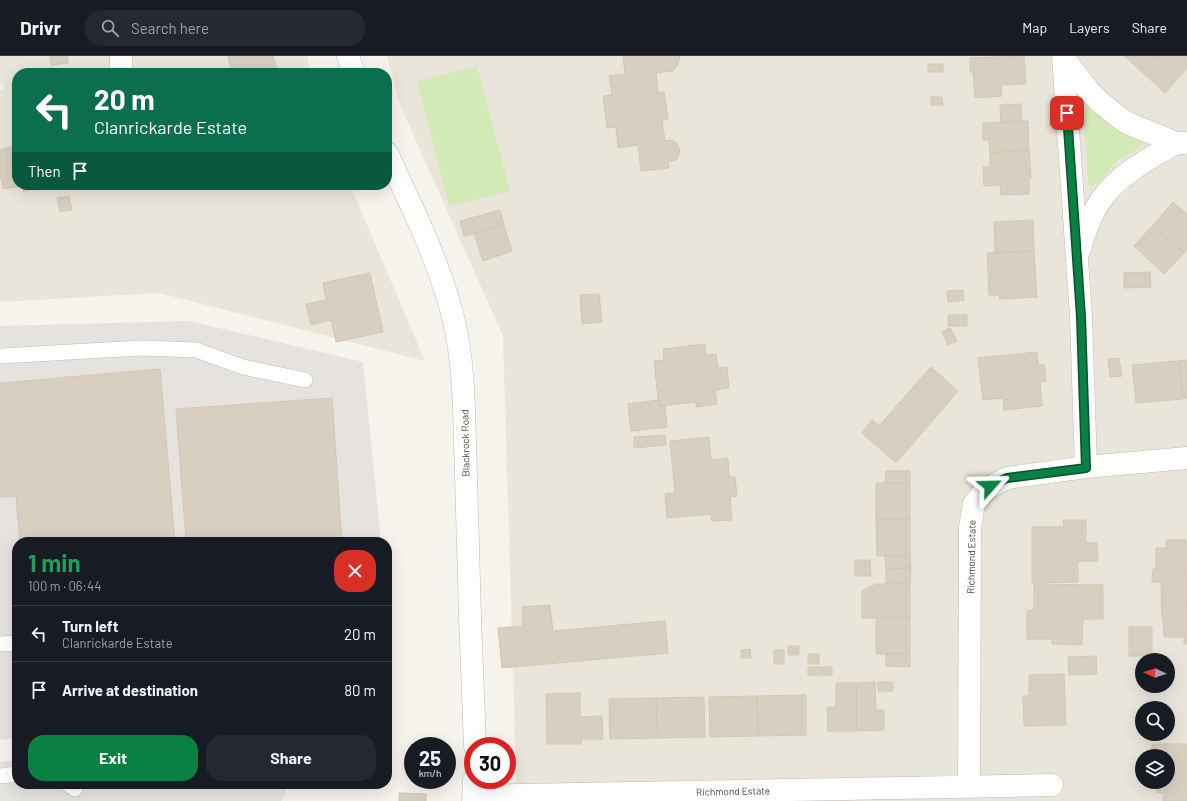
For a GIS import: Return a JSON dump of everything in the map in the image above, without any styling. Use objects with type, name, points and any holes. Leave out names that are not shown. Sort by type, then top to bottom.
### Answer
[{"type":"street","points":[[121,56],[122,68]]},
{"type":"street","points":[[348,56],[352,68]]},
{"type":"street","points":[[1063,56],[1088,90],[1115,115],[1138,129],[1181,143]]},
{"type":"street","points":[[1063,56],[1081,317],[1086,468]]},
{"type":"street","points":[[1077,260],[1091,218],[1103,196],[1132,170],[1181,143]]},
{"type":"street","name":"Blackrock Road","points":[[392,164],[439,273],[456,328],[464,379],[475,737]]},
{"type":"street","name":"Richmond Estate","points":[[969,787],[970,527],[974,504],[986,488],[1007,478],[1086,468],[1187,458]]},
{"type":"street","name":"Richmond Estate","points":[[474,792],[1052,785]]},
{"type":"lane","points":[[0,356],[141,348],[196,350],[244,367],[305,380]]},
{"type":"lane","points":[[0,644],[12,643]]},
{"type":"lane","points":[[0,776],[12,775]]},
{"type":"shaded area","points":[[0,56],[307,56],[309,68],[12,68],[12,190],[352,190],[425,361],[159,293],[0,302],[0,90],[5,88],[0,83]]},
{"type":"shaded area","points":[[387,56],[1187,56],[1187,801],[517,801],[503,336],[400,105],[392,75],[392,68],[390,68]]},
{"type":"shaded area","points":[[189,321],[363,362],[380,537],[12,537],[12,739],[0,740],[0,326]]},
{"type":"shaded area","points":[[12,761],[12,789],[285,789],[286,793],[281,801],[0,801],[0,762]]},
{"type":"green space","points":[[477,66],[510,191],[449,206],[417,82]]},
{"type":"green space","points":[[1090,107],[1098,113],[1102,120],[1120,132],[1132,136],[1142,142],[1141,147],[1118,160],[1095,186],[1089,186],[1088,181],[1084,115],[1086,108]]},
{"type":"building","points":[[50,56],[68,56],[68,63],[51,65]]},
{"type":"building","points":[[273,56],[277,68],[231,68],[228,57]]},
{"type":"building","points":[[623,56],[680,56],[678,65],[673,71],[656,73],[658,93],[664,92],[668,119],[662,120],[665,141],[670,140],[675,142],[680,150],[678,158],[674,161],[668,161],[669,168],[641,171],[638,145],[618,148],[616,127],[607,128],[603,96],[612,95],[609,76],[625,74]]},
{"type":"building","points":[[1024,56],[1026,84],[1001,85],[1002,96],[975,98],[973,72],[970,72],[970,58]]},
{"type":"building","points":[[1124,56],[1154,56],[1141,71]]},
{"type":"building","points":[[1154,56],[1187,56],[1187,68],[1165,93],[1141,71]]},
{"type":"building","points":[[928,64],[943,64],[943,72],[928,72]]},
{"type":"building","points":[[931,97],[942,97],[943,105],[931,105]]},
{"type":"building","points":[[1021,104],[1022,121],[1001,123],[1000,105]]},
{"type":"building","points":[[1028,121],[1029,150],[990,153],[989,140],[983,140],[983,123]]},
{"type":"building","points":[[12,147],[12,188],[3,189],[0,174],[0,150]]},
{"type":"building","points":[[1029,150],[1031,178],[1029,178],[1029,194],[1001,195],[1000,185],[984,186],[983,167],[990,167],[990,153]]},
{"type":"building","points":[[69,196],[72,210],[60,212],[57,198]]},
{"type":"building","points":[[1173,202],[1187,214],[1187,249],[1184,253],[1153,225]]},
{"type":"building","points":[[500,210],[504,225],[464,236],[460,221]]},
{"type":"building","points":[[1033,220],[1034,251],[995,253],[994,222]]},
{"type":"building","points":[[504,225],[512,251],[483,261],[474,234]]},
{"type":"building","points":[[1153,225],[1184,253],[1164,274],[1134,246]]},
{"type":"building","points":[[1034,251],[1037,297],[1000,299],[999,295],[989,295],[987,253]]},
{"type":"building","points":[[1150,272],[1151,287],[1124,288],[1124,273]]},
{"type":"building","points":[[370,273],[383,332],[336,342],[331,320],[311,325],[306,304],[326,300],[323,283]]},
{"type":"building","points":[[963,290],[964,300],[948,302],[947,291]]},
{"type":"building","points":[[599,294],[602,322],[582,324],[580,295]]},
{"type":"building","points":[[948,315],[967,315],[967,326],[948,326]]},
{"type":"building","points":[[950,328],[957,341],[948,345],[942,332]]},
{"type":"building","points":[[705,344],[706,355],[716,354],[718,368],[727,367],[729,388],[715,390],[717,404],[696,407],[696,402],[659,406],[654,361],[664,360],[663,349]]},
{"type":"building","points":[[1037,352],[1038,365],[1044,364],[1046,381],[1040,382],[1042,406],[1004,410],[1003,398],[983,400],[978,358]]},
{"type":"building","points":[[1119,358],[1122,376],[1110,377],[1108,359]]},
{"type":"building","points":[[1187,360],[1187,398],[1183,399],[1179,361]]},
{"type":"building","points":[[1179,361],[1183,399],[1136,403],[1132,365]]},
{"type":"building","points":[[931,367],[958,391],[927,427],[900,402]]},
{"type":"building","points":[[160,369],[175,537],[20,537],[16,496],[0,497],[0,383]]},
{"type":"building","points":[[332,398],[342,537],[186,537],[176,409]]},
{"type":"building","points":[[659,400],[659,406],[665,405],[667,427],[631,431],[628,404]]},
{"type":"building","points":[[900,402],[927,427],[896,463],[862,433],[872,420],[879,426]]},
{"type":"building","points":[[665,435],[666,445],[634,448],[634,437]]},
{"type":"building","points":[[709,437],[711,460],[728,458],[729,477],[735,477],[737,496],[730,497],[732,520],[712,521],[711,514],[667,518],[665,494],[675,493],[670,441]]},
{"type":"building","points":[[886,471],[910,471],[910,483],[885,483]]},
{"type":"building","points":[[876,483],[910,483],[910,519],[876,519]]},
{"type":"building","points":[[876,519],[910,519],[910,556],[877,556]]},
{"type":"building","points":[[1063,520],[1086,520],[1086,543],[1097,543],[1098,561],[1078,561],[1078,582],[1032,583],[1032,527],[1064,527]]},
{"type":"building","points":[[1166,540],[1186,540],[1187,644],[1184,644],[1184,637],[1164,637],[1161,582],[1152,582],[1153,569],[1156,569],[1156,548],[1166,548]]},
{"type":"building","points":[[885,556],[910,556],[911,568],[886,569]]},
{"type":"building","points":[[855,560],[870,560],[871,576],[855,576]]},
{"type":"building","points":[[911,568],[910,584],[886,583],[886,569]]},
{"type":"building","points":[[876,584],[910,584],[910,618],[862,618],[862,591]]},
{"type":"building","points":[[1034,584],[1103,585],[1103,619],[1083,619],[1082,645],[1052,644],[1052,639],[1027,639],[1027,610],[1034,610]]},
{"type":"building","points":[[550,605],[553,631],[665,621],[668,653],[502,668],[498,628],[523,626],[522,607]]},
{"type":"building","points":[[876,618],[910,618],[910,654],[876,654]]},
{"type":"building","points":[[1129,627],[1152,627],[1152,653],[1135,653],[1135,656],[1129,656]]},
{"type":"building","points":[[788,646],[799,646],[799,655],[788,655]]},
{"type":"building","points":[[750,649],[751,658],[741,658],[741,650]]},
{"type":"building","points":[[774,650],[784,650],[784,664],[774,664]]},
{"type":"building","points":[[808,654],[819,654],[819,664],[808,664]]},
{"type":"building","points":[[886,654],[910,654],[910,667],[886,666]]},
{"type":"building","points":[[1096,656],[1097,674],[1069,675],[1068,657]]},
{"type":"building","points":[[808,667],[832,667],[832,675],[808,675]]},
{"type":"building","points":[[1064,674],[1066,725],[1024,726],[1023,696],[1029,696],[1029,675]]},
{"type":"building","points":[[875,682],[876,710],[884,710],[884,730],[857,731],[857,683]]},
{"type":"building","points":[[878,682],[893,682],[893,691],[878,691]]},
{"type":"building","points":[[836,683],[857,683],[857,731],[828,731],[827,707],[836,707]]},
{"type":"building","points":[[580,693],[580,717],[602,716],[603,739],[582,739],[581,744],[547,744],[546,694]]},
{"type":"building","points":[[806,695],[806,735],[758,736],[757,696]]},
{"type":"building","points":[[757,696],[758,736],[710,737],[709,697]]},
{"type":"building","points":[[704,697],[705,737],[658,738],[656,698]]},
{"type":"building","points":[[656,698],[658,738],[610,739],[609,699]]},
{"type":"building","points":[[1152,744],[1187,744],[1187,801],[1163,801],[1163,793],[1157,793],[1157,789],[1175,789],[1175,749],[1152,749]]},
{"type":"building","points":[[399,793],[426,794],[426,801],[399,801]]},
{"type":"route","points":[[990,486],[1007,478],[1086,468],[1081,317],[1067,113]]}]
